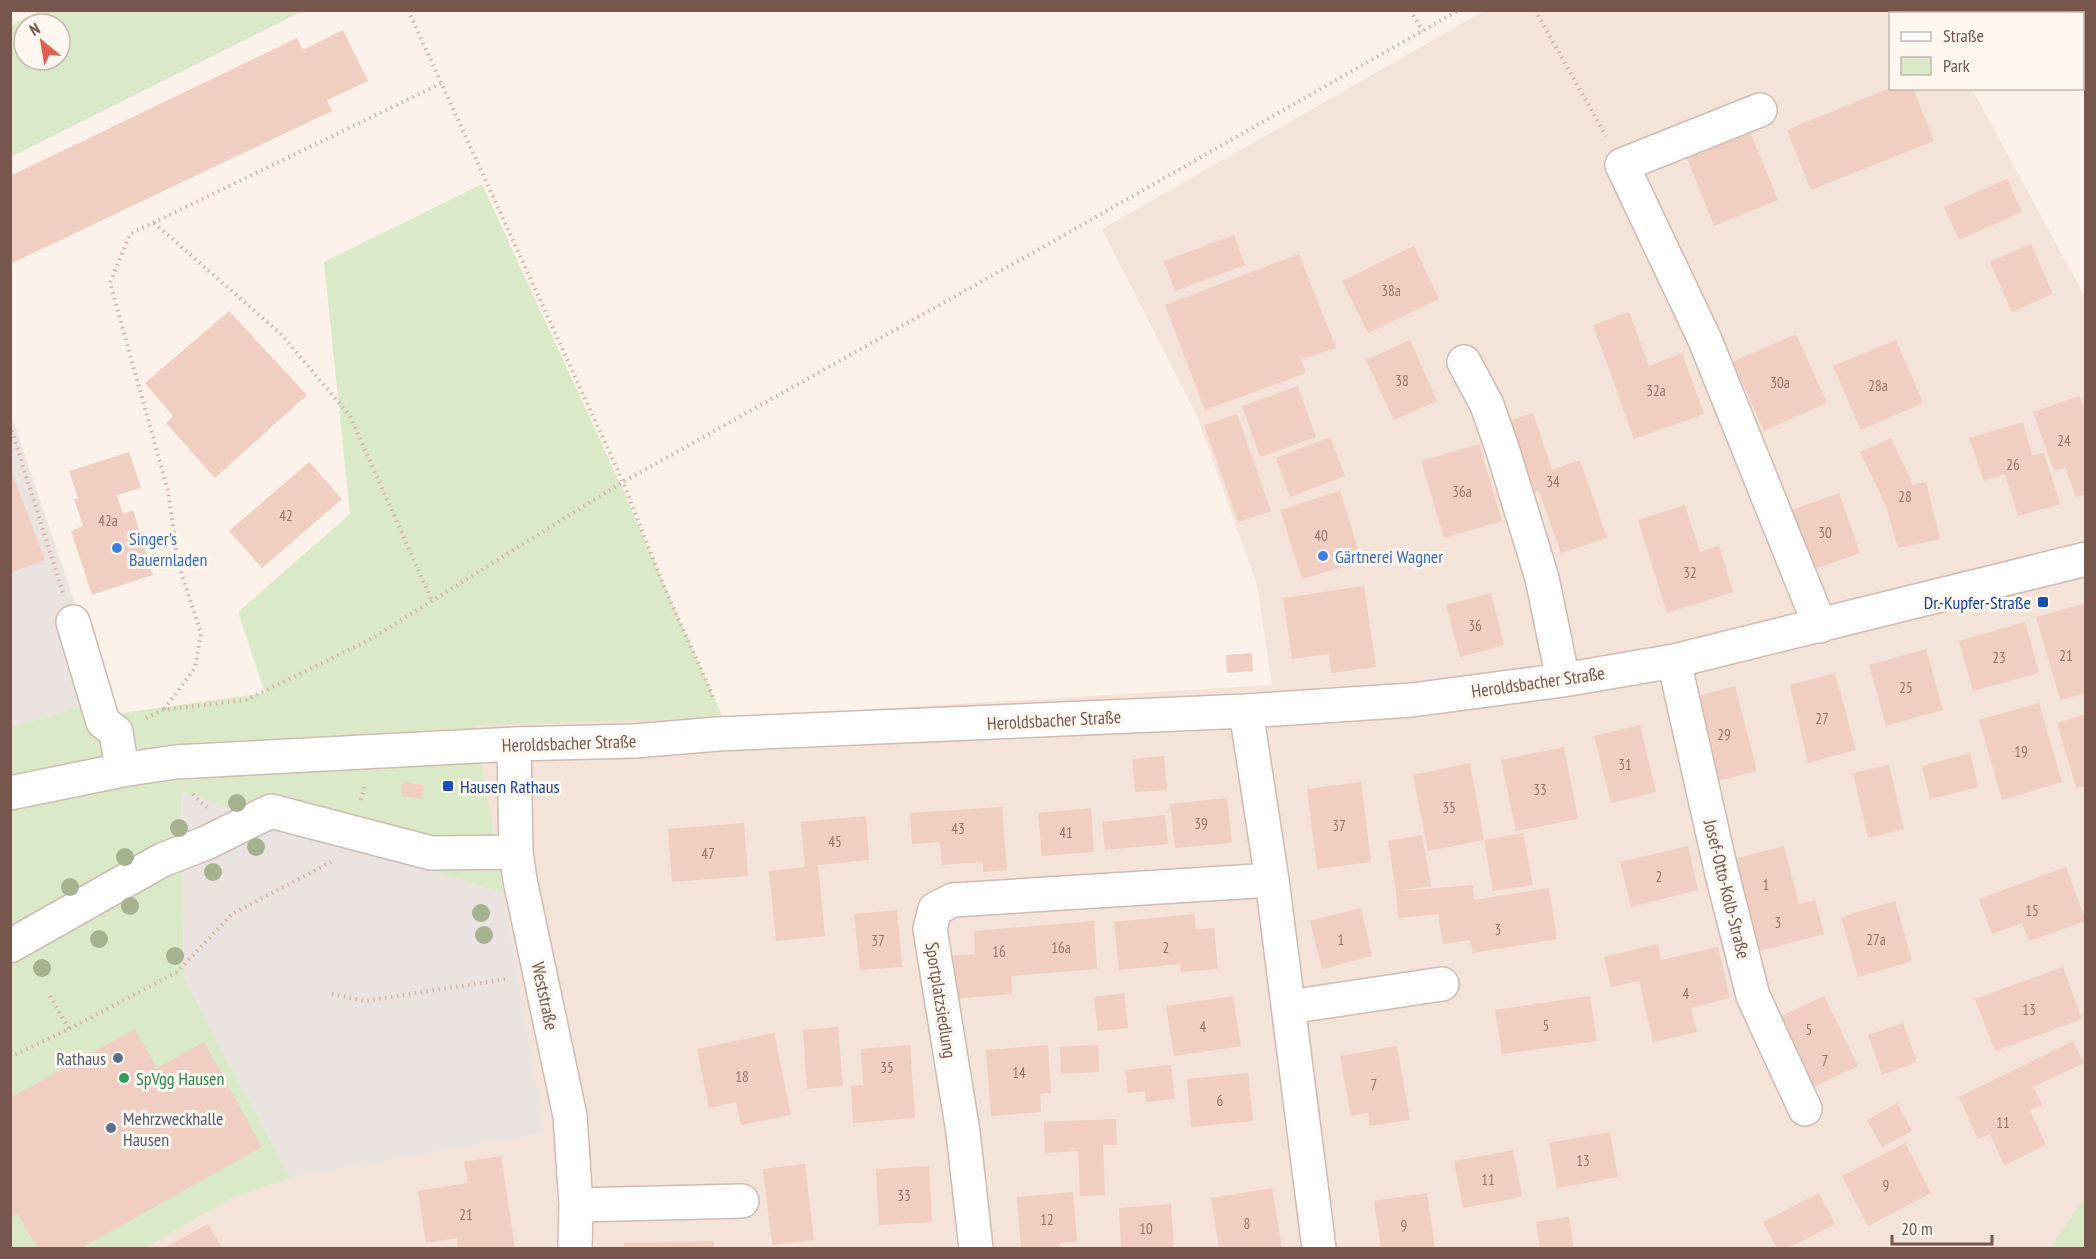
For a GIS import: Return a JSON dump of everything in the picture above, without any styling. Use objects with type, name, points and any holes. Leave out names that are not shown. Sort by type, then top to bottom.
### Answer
[{"type":"street","points":[[1760,110],[1623,165],[1705,340],[1820,626]]},
{"type":"street","points":[[1464,362],[1487,405],[1510,472],[1542,578],[1563,680]]},
{"type":"street","name":"Heroldsbacher Straße","points":[[10,793],[174,762],[514,744],[634,741],[718,734],[1246,711],[1412,700],[1563,680],[1674,662],[2085,558]]},
{"type":"street","points":[[73,622],[102,722],[117,732],[122,770]]},
{"type":"street","name":"Josef-Otto-Kolb-Straße","points":[[1674,662],[1721,870],[1753,996],[1805,1108]]},
{"type":"street","points":[[1246,711],[1272,880],[1319,1248]]},
{"type":"street","name":"Weststraße","points":[[514,744],[516,852],[570,1116],[576,1205],[575,1248]]},
{"type":"street","points":[[10,946],[162,860],[206,843],[271,811],[343,845],[430,853],[516,852]]},
{"type":"street","name":"Sportplatzsiedlung","points":[[976,1248],[963,1132],[930,929],[935,909],[953,900],[1272,880]]},
{"type":"street","points":[[1289,1007],[1442,984]]},
{"type":"street","points":[[576,1205],[742,1201]]},
{"type":"path","points":[[408,10],[623,482],[665,590],[712,694],[718,734]]},
{"type":"path","points":[[1410,10],[1423,31]]},
{"type":"path","points":[[117,732],[163,710],[246,700],[369,640],[623,482],[1460,10]]},
{"type":"path","points":[[1535,10],[1623,165]]},
{"type":"path","points":[[163,710],[195,668],[201,633],[178,563],[168,491],[110,282],[130,234],[442,83]]},
{"type":"path","points":[[154,223],[280,333],[350,416],[432,601]]},
{"type":"path","points":[[10,425],[73,622]]},
{"type":"path","points":[[10,1057],[69,1029],[177,972],[232,914],[343,845],[375,752]]},
{"type":"path","points":[[174,762],[184,784],[200,802],[240,826]]},
{"type":"path","points":[[332,994],[365,1001],[540,974]]},
{"type":"path","points":[[51,996],[69,1029]]},
{"type":"shaded area","points":[[1484,11],[1930,12],[1889,12],[1889,90],[1973,90],[2085,297],[2086,1199],[2049,1248],[146,1248],[230,1199],[290,1178],[545,1133],[474,724],[723,718],[1272,685],[1257,585],[1197,416],[1102,229]]},
{"type":"shaded area","points":[[10,411],[109,699],[11,727]]},
{"type":"shaded area","points":[[181,791],[504,894],[545,1133],[290,1178],[184,978]]},
{"type":"green space","points":[[41,10],[303,10],[303,11],[11,157],[11,25],[12,72],[72,72],[72,12],[37,12]]},
{"type":"green space","points":[[482,184],[623,490],[723,718],[475,725],[504,894],[181,792],[184,978],[290,1178],[230,1199],[146,1248],[11,1248],[11,727],[109,699],[115,714],[265,693],[238,612],[350,514],[324,262]]},
{"type":"green space","points":[[2085,1199],[2085,1248],[2049,1248],[2083,1200]]},
{"type":"building","points":[[343,30],[368,81],[327,100],[332,111],[10,264],[10,176],[297,38],[303,50]]},
{"type":"building","points":[[1889,88],[1914,90],[1934,141],[1811,190],[1787,130]]},
{"type":"building","points":[[1747,125],[1778,200],[1714,226],[1684,151]]},
{"type":"building","points":[[2007,179],[2022,212],[1959,240],[1944,207]]},
{"type":"building","points":[[1234,235],[1245,265],[1175,291],[1164,261]]},
{"type":"building","points":[[2031,244],[2053,294],[2012,312],[1990,262]]},
{"type":"building","points":[[1414,246],[1439,299],[1368,333],[1342,281]]},
{"type":"building","points":[[1299,254],[1336,348],[1301,359],[1306,373],[1205,410],[1165,305]]},
{"type":"building","points":[[229,311],[307,395],[215,478],[166,423],[173,416],[145,383]]},
{"type":"building","points":[[1629,312],[1649,366],[1682,353],[1704,414],[1634,439],[1593,325]]},
{"type":"building","points":[[1796,334],[1827,403],[1764,431],[1733,362]]},
{"type":"building","points":[[1410,340],[1437,401],[1394,420],[1366,360]]},
{"type":"building","points":[[1896,340],[1923,403],[1861,430],[1833,366]]},
{"type":"building","points":[[1298,386],[1316,437],[1260,457],[1242,406]]},
{"type":"building","points":[[2079,396],[2086,410],[2086,494],[2076,497],[2065,467],[2054,471],[2033,412]]},
{"type":"building","points":[[1533,413],[1552,470],[1580,460],[1607,538],[1561,553],[1539,491],[1524,496],[1500,424]]},
{"type":"building","points":[[1237,414],[1271,511],[1238,522],[1204,425]]},
{"type":"building","points":[[2023,422],[2032,455],[2044,453],[2060,504],[2018,516],[2005,474],[1984,481],[1969,438]]},
{"type":"building","points":[[1330,437],[1345,476],[1290,497],[1276,458]]},
{"type":"building","points":[[1891,438],[1913,485],[1926,482],[1940,539],[1898,548],[1886,506],[1860,452]]},
{"type":"building","points":[[1479,444],[1502,521],[1444,538],[1421,461]]},
{"type":"building","points":[[129,452],[141,488],[117,495],[123,514],[133,510],[153,575],[92,595],[71,531],[83,526],[74,499],[78,498],[69,471]]},
{"type":"building","points":[[309,462],[342,499],[262,568],[229,531]]},
{"type":"building","points":[[10,468],[45,560],[10,573]]},
{"type":"building","points":[[1340,491],[1362,561],[1302,579],[1280,510]]},
{"type":"building","points":[[1839,493],[1860,553],[1810,571],[1789,511]]},
{"type":"building","points":[[1685,505],[1700,552],[1719,546],[1733,592],[1667,613],[1638,520]]},
{"type":"building","points":[[1364,586],[1376,667],[1331,673],[1329,654],[1292,659],[1283,598]]},
{"type":"building","points":[[1491,593],[1504,645],[1460,657],[1446,605]]},
{"type":"building","points":[[2086,603],[2086,693],[2060,700],[2036,617]]},
{"type":"building","points":[[2025,622],[2039,673],[1973,691],[1959,641]]},
{"type":"building","points":[[1926,649],[1943,710],[1886,726],[1869,665]]},
{"type":"building","points":[[1252,653],[1253,671],[1227,673],[1226,655]]},
{"type":"building","points":[[1835,673],[1856,750],[1808,763],[1790,685]]},
{"type":"building","points":[[1735,686],[1757,771],[1714,782],[1692,698]]},
{"type":"building","points":[[2039,703],[2062,782],[2002,800],[1979,720]]},
{"type":"building","points":[[2086,714],[2086,786],[2076,788],[2057,723]]},
{"type":"building","points":[[1640,725],[1656,792],[1611,803],[1594,736]]},
{"type":"building","points":[[1564,747],[1578,819],[1516,831],[1501,760]]},
{"type":"building","points":[[1970,753],[1978,787],[1930,799],[1922,766]]},
{"type":"building","points":[[1164,756],[1167,790],[1135,792],[1132,759]]},
{"type":"building","points":[[1470,763],[1484,840],[1428,851],[1413,775]]},
{"type":"building","points":[[1889,765],[1904,829],[1868,838],[1853,773]]},
{"type":"building","points":[[402,782],[424,785],[422,799],[401,796]]},
{"type":"building","points":[[1361,782],[1371,862],[1317,869],[1307,789]]},
{"type":"building","points":[[1227,798],[1232,843],[1175,848],[1170,804]]},
{"type":"building","points":[[1002,807],[1007,870],[983,872],[983,862],[942,865],[940,842],[912,844],[910,813]]},
{"type":"building","points":[[1091,808],[1094,852],[1042,856],[1038,813]]},
{"type":"building","points":[[1165,815],[1168,844],[1105,850],[1102,822]]},
{"type":"building","points":[[866,816],[869,860],[818,865],[825,936],[776,941],[769,871],[805,867],[801,822]]},
{"type":"building","points":[[744,823],[748,876],[672,882],[668,829]]},
{"type":"building","points":[[1523,833],[1533,885],[1493,891],[1484,840]]},
{"type":"building","points":[[1422,835],[1431,886],[1400,891],[1473,885],[1474,900],[1549,888],[1557,939],[1473,953],[1470,940],[1443,944],[1438,914],[1398,918],[1388,841]]},
{"type":"building","points":[[1688,846],[1698,890],[1631,907],[1620,862]]},
{"type":"building","points":[[1784,846],[1799,904],[1815,900],[1824,934],[1756,952],[1731,860]]},
{"type":"building","points":[[2066,867],[2086,921],[2029,941],[2022,923],[1992,934],[1979,899]]},
{"type":"building","points":[[1895,901],[1912,961],[1858,977],[1841,917]]},
{"type":"building","points":[[1361,908],[1372,956],[1322,969],[1310,921]]},
{"type":"building","points":[[897,910],[902,967],[860,970],[854,914]]},
{"type":"building","points":[[1194,914],[1196,929],[1214,928],[1218,969],[1181,972],[1180,964],[1119,970],[1114,922]]},
{"type":"building","points":[[1094,921],[1097,969],[1011,976],[1012,994],[954,999],[951,956],[975,954],[974,931]]},
{"type":"building","points":[[1658,944],[1661,960],[1718,947],[1730,998],[1691,1008],[1697,1032],[1653,1042],[1639,981],[1611,987],[1604,957]]},
{"type":"building","points":[[2063,967],[2082,1019],[1995,1051],[1975,999]]},
{"type":"building","points":[[1124,993],[1128,1028],[1098,1031],[1094,997]]},
{"type":"building","points":[[1233,996],[1241,1046],[1174,1056],[1166,1006]]},
{"type":"building","points":[[1590,996],[1597,1041],[1502,1054],[1495,1010]]},
{"type":"building","points":[[1824,996],[1858,1066],[1811,1088],[1777,1018]]},
{"type":"building","points":[[1903,1023],[1917,1062],[1882,1075],[1868,1035]]},
{"type":"building","points":[[838,1027],[843,1086],[807,1089],[803,1030]]},
{"type":"building","points":[[135,1029],[157,1068],[204,1042],[262,1147],[81,1248],[37,1248],[18,1214],[10,1218],[10,1098]]},
{"type":"building","points":[[774,1033],[791,1115],[741,1125],[736,1102],[709,1108],[697,1049]]},
{"type":"building","points":[[2073,1041],[2084,1063],[2033,1087],[2042,1105],[2030,1110],[2046,1145],[2004,1165],[1990,1134],[1978,1139],[1959,1097]]},
{"type":"building","points":[[910,1045],[915,1118],[853,1123],[851,1086],[863,1085],[861,1049]]},
{"type":"building","points":[[1048,1045],[1051,1093],[1040,1094],[1041,1112],[991,1116],[986,1050]]},
{"type":"building","points":[[1098,1045],[1099,1072],[1061,1074],[1060,1047]]},
{"type":"building","points":[[1397,1046],[1410,1120],[1370,1126],[1368,1113],[1351,1116],[1340,1056]]},
{"type":"building","points":[[1171,1065],[1175,1099],[1146,1102],[1145,1091],[1128,1093],[1125,1070]]},
{"type":"building","points":[[1248,1073],[1253,1121],[1191,1127],[1187,1079]]},
{"type":"building","points":[[1897,1103],[1912,1131],[1882,1147],[1867,1120]]},
{"type":"building","points":[[1116,1119],[1117,1145],[1103,1145],[1105,1195],[1080,1196],[1078,1151],[1045,1153],[1044,1122]]},
{"type":"building","points":[[1610,1132],[1618,1177],[1557,1188],[1549,1143]]},
{"type":"building","points":[[1905,1143],[1931,1193],[1868,1226],[1842,1176]]},
{"type":"building","points":[[1513,1150],[1522,1197],[1463,1208],[1454,1161]]},
{"type":"building","points":[[501,1156],[515,1248],[458,1248],[457,1238],[426,1243],[418,1191],[468,1183],[464,1162]]},
{"type":"building","points":[[805,1164],[814,1240],[772,1245],[763,1169]]},
{"type":"building","points":[[929,1166],[932,1222],[879,1225],[876,1169]]},
{"type":"building","points":[[1272,1188],[1282,1248],[1219,1248],[1211,1198]]},
{"type":"building","points":[[1073,1192],[1077,1242],[1060,1243],[1060,1248],[1021,1248],[1017,1197]]},
{"type":"building","points":[[1427,1193],[1435,1248],[1381,1248],[1374,1201]]},
{"type":"building","points":[[1819,1193],[1835,1224],[1788,1248],[1777,1248],[1763,1222]]},
{"type":"building","points":[[1171,1204],[1174,1248],[1121,1248],[1119,1208]]},
{"type":"building","points":[[1569,1217],[1574,1247],[1540,1248],[1536,1222]]},
{"type":"building","points":[[208,1224],[222,1248],[164,1248]]},
{"type":"building","points":[[714,1241],[714,1248],[624,1248],[624,1243]]},
{"type":"place","name":"Singer's Bauernladen","points":[[117,548]]},
{"type":"place","name":"Gärtnerei Wagner","points":[[1323,556]]},
{"type":"place","name":"Dr.-Kupfer-Straße","points":[[2043,602]]},
{"type":"place","name":"Hausen Rathaus","points":[[448,786]]},
{"type":"place","name":"Rathaus","points":[[118,1058]]},
{"type":"place","name":"SpVgg Hausen","points":[[124,1078]]},
{"type":"place","name":"Mehrzweckhalle Hausen","points":[[111,1128]]}]
